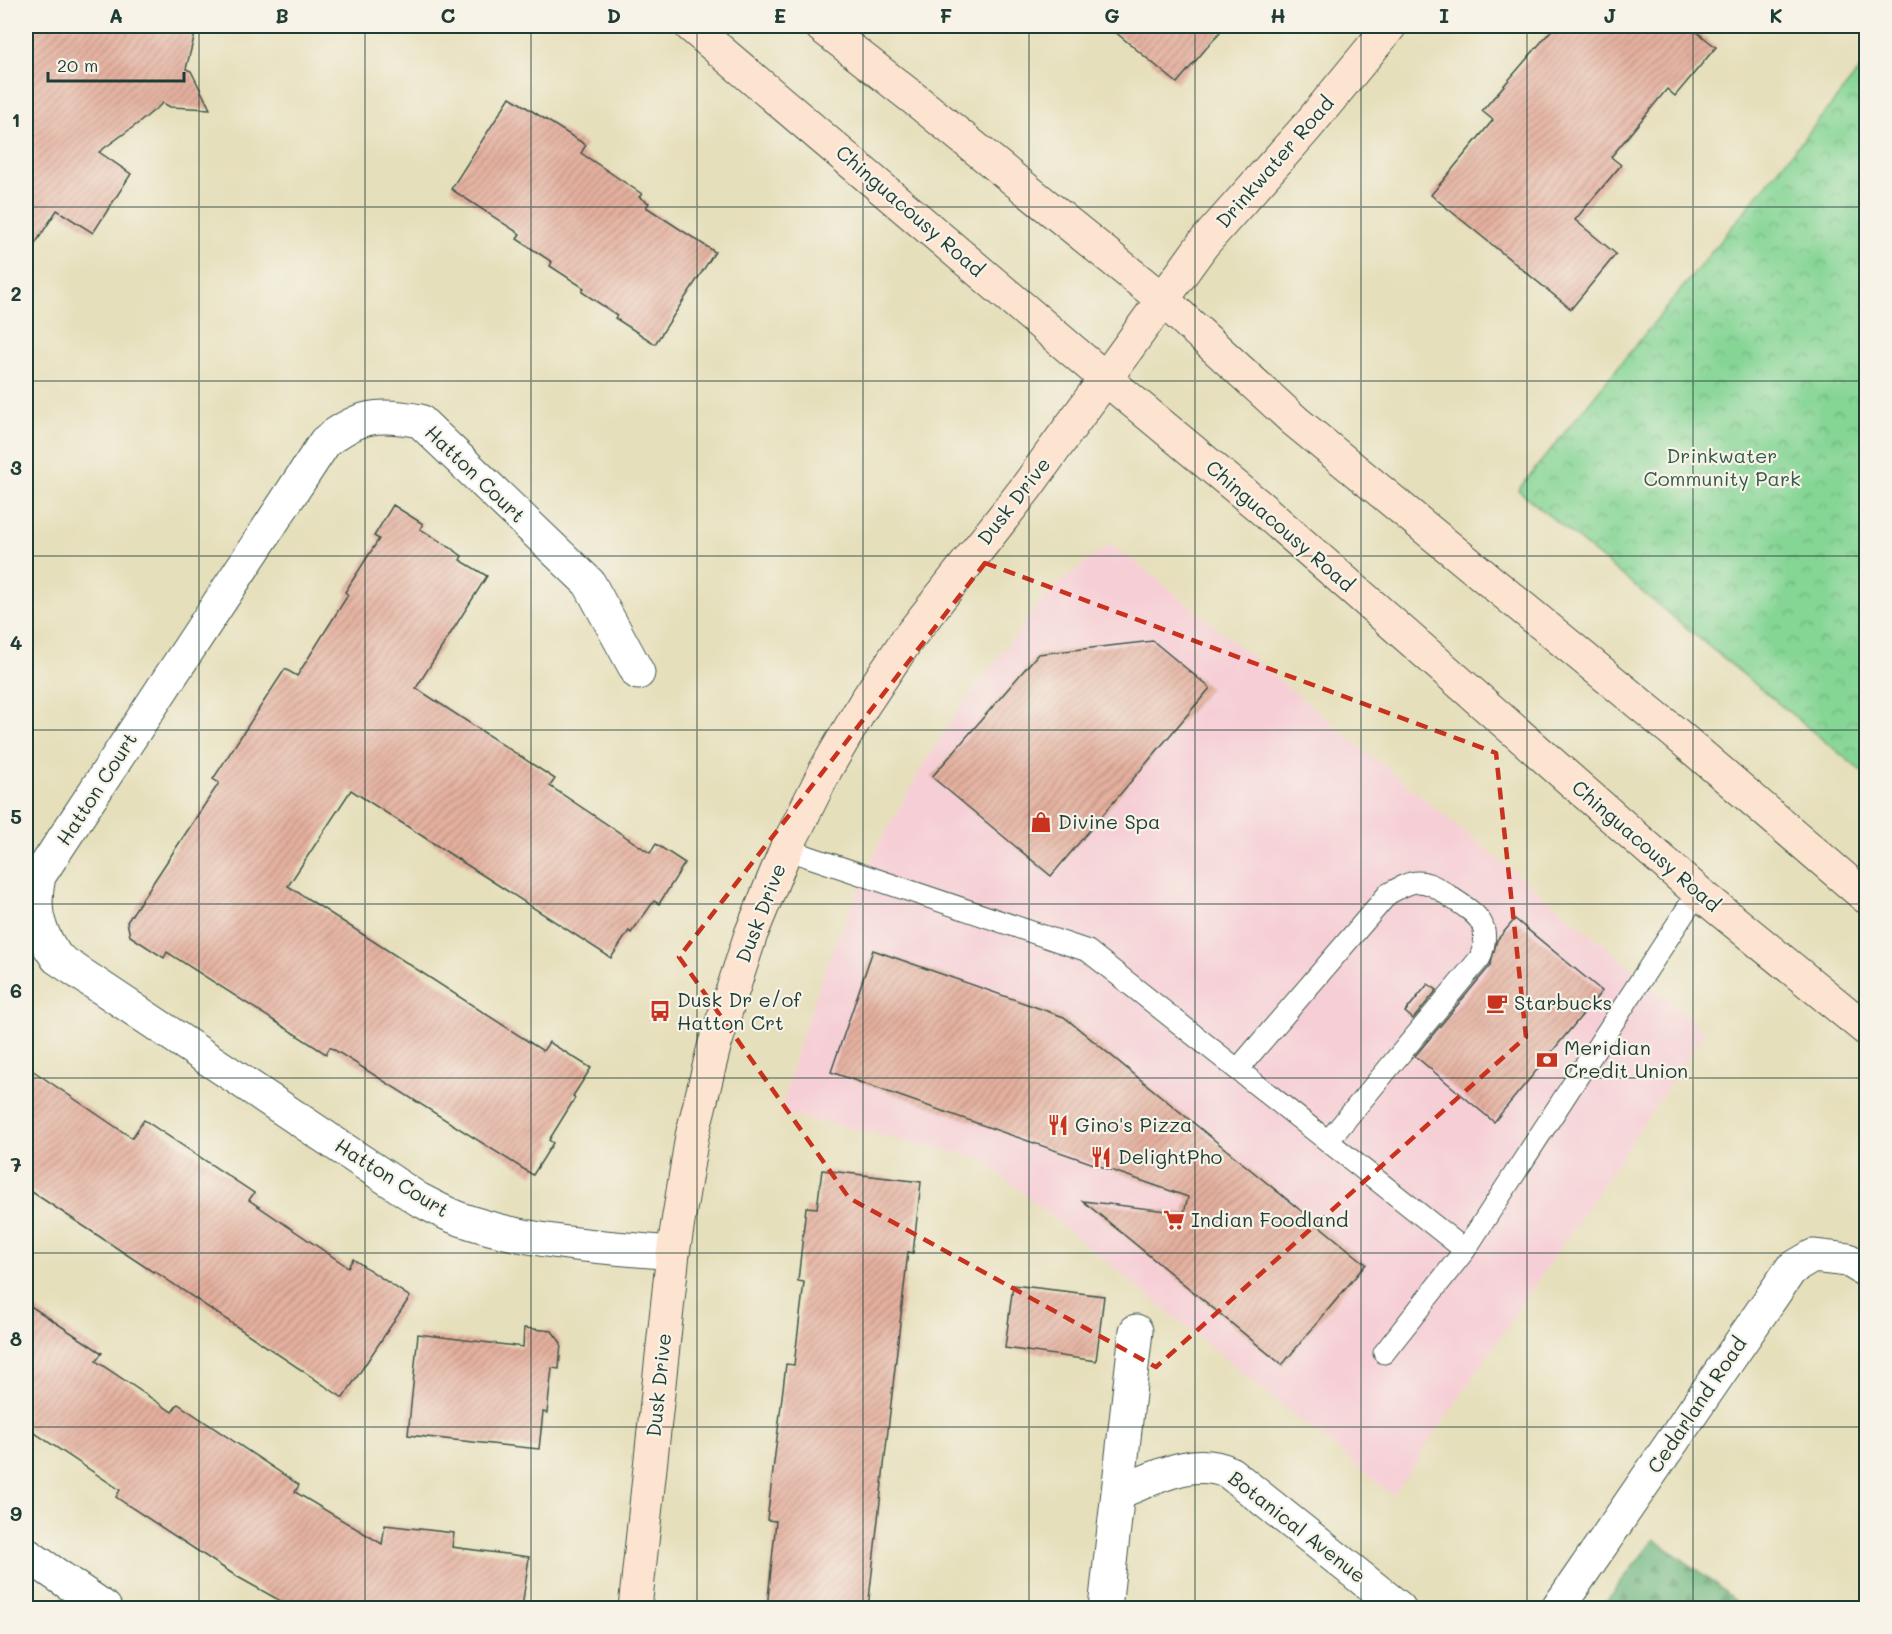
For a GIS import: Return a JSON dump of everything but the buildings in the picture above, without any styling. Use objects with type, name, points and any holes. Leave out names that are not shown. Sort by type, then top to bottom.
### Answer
[{"type":"main road","name":"Chinguacousy Road","points":[[691,26],[1260,507],[1698,892],[1866,1029]]},
{"type":"main road","points":[[821,26],[1163,300],[1295,422],[1674,732],[1866,897]]},
{"type":"main road","name":"Drinkwater Road","points":[[1106,379],[1203,244],[1306,128],[1390,26]]},
{"type":"main road","name":"Dusk Drive","points":[[635,1608],[673,1253],[692,1136],[714,1047],[751,934],[786,849],[826,769],[864,704],[906,642],[1026,488],[1106,379]]},
{"type":"street","name":"Hatton Court","points":[[638,673],[589,583],[420,421],[393,416],[365,419],[343,428],[324,442],[39,876],[35,896],[43,939],[57,958],[418,1199],[457,1218],[499,1232],[571,1244],[673,1253]]},
{"type":"street","name":"Cedarland Road","points":[[1558,1608],[1791,1269],[1813,1256],[1848,1260],[1866,1271]]},
{"type":"street","points":[[1105,1608],[1136,1331]]},
{"type":"street","name":"Botanical Avenue","points":[[1119,1492],[1180,1468],[1219,1468],[1230,1473],[1399,1608]]},
{"type":"street","points":[[26,1554],[105,1608]]},
{"type":"lane","points":[[786,849],[1089,951],[1465,1250]]},
{"type":"lane","points":[[1238,1069],[1388,894],[1402,886],[1418,882],[1435,886],[1476,914],[1483,924],[1486,935],[1485,946],[1480,958],[1328,1141]]},
{"type":"lane","points":[[1384,1353],[1465,1250],[1698,892]]},
{"type":"highlighted area","points":[[985,563],[1496,753],[1526,1037],[1156,1367],[849,1198],[679,957]]},
{"type":"shaded area","points":[[1111,545],[1155,577],[1614,953],[1705,1032],[1393,1496],[980,1158],[781,1113],[795,1057],[829,957],[878,846],[923,765],[960,708],[1048,593]]},
{"type":"green space","name":"Drinkwater Community Park","points":[[1866,62],[1866,775],[1518,490]]},
{"type":"green space","points":[[1654,1539],[1711,1580],[1743,1608],[1609,1608],[1605,1603]]},
{"type":"place","name":"Divine Spa","points":[[1041,822]]},
{"type":"place","name":"Starbucks","points":[[1497,1003]]},
{"type":"place","name":"Dusk Dr e/of Hatton Crt","points":[[660,1011]]},
{"type":"place","name":"Meridian Credit Union","points":[[1547,1060]]},
{"type":"place","name":"Gino's Pizza","points":[[1058,1125]]},
{"type":"place","name":"DelightPho","points":[[1101,1157]]},
{"type":"place","name":"Indian Foodland","points":[[1174,1220]]}]
